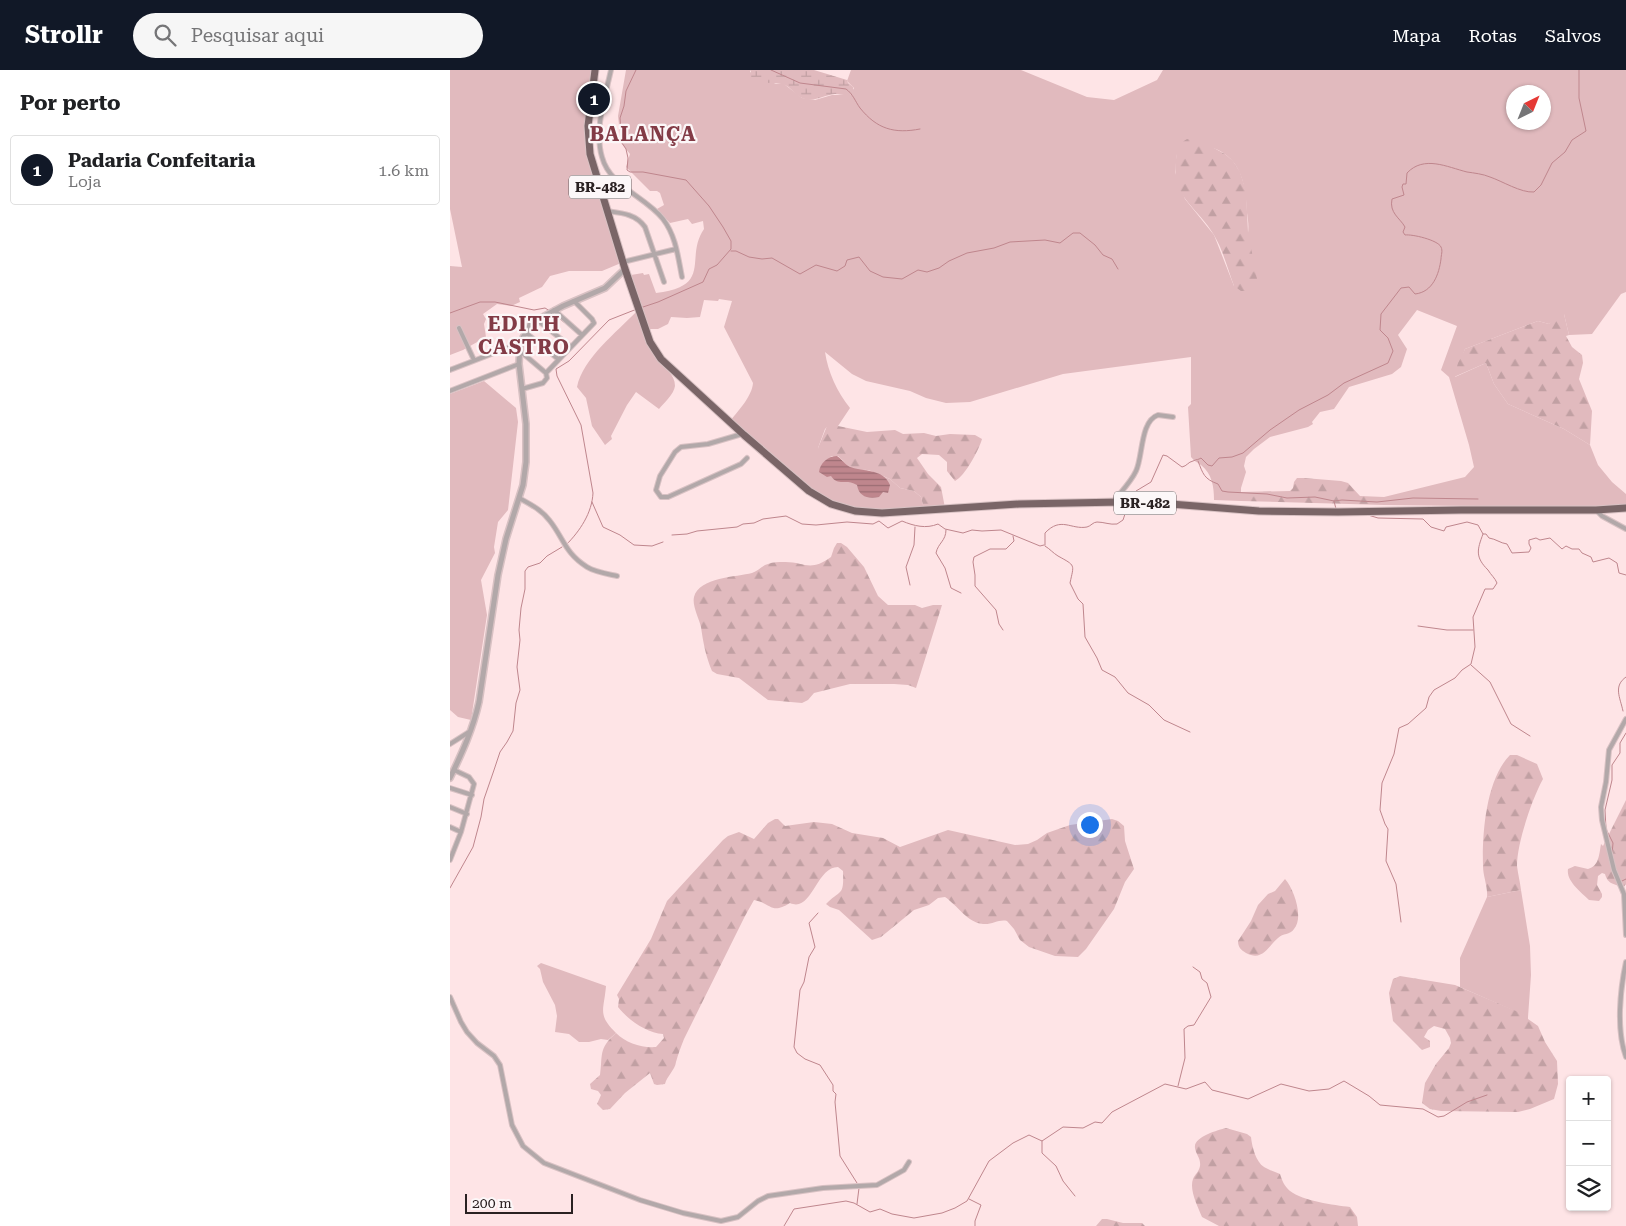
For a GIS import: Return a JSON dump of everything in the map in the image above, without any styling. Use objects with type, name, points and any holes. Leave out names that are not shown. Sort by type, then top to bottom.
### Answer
[{"type":"highway","name":"BR-482","points":[[595,70],[589,116],[588,138],[590,154],[650,342],[656,353],[742,434],[809,492],[831,504],[846,509],[868,512],[1019,504],[1113,502],[1158,503],[1259,511],[1338,512],[1596,510],[1626,508]]},
{"type":"street","points":[[611,70],[600,125],[599,143],[602,158],[607,170],[614,179],[659,214],[670,231],[682,277]]},
{"type":"street","points":[[607,211],[627,214],[641,222],[655,254],[664,282]]},
{"type":"street","points":[[450,778],[471,731],[479,702],[498,575],[523,485],[527,442],[519,364],[520,343],[530,325],[554,310],[605,288],[624,265],[655,254],[676,250]]},
{"type":"street","points":[[546,372],[592,325],[593,321],[574,301]]},
{"type":"street","points":[[554,310],[582,334]]},
{"type":"street","points":[[537,320],[570,346]]},
{"type":"street","points":[[460,328],[474,360]]},
{"type":"street","points":[[525,332],[558,359]]},
{"type":"street","points":[[450,370],[520,343]]},
{"type":"street","points":[[520,351],[546,372],[547,378],[543,383],[522,389]]},
{"type":"street","points":[[452,390],[519,364]]},
{"type":"street","points":[[1113,502],[1136,471],[1142,444],[1151,420],[1158,415],[1173,417]]},
{"type":"street","points":[[742,434],[708,444],[685,445],[681,447],[675,452],[660,476],[656,490],[661,497],[668,497],[741,464],[747,458]]},
{"type":"street","points":[[519,498],[533,506],[551,522],[567,549],[575,558],[589,568],[617,576]]},
{"type":"street","points":[[1596,510],[1600,515],[1626,529]]},
{"type":"street","points":[[1626,719],[1609,750],[1601,807],[1602,820],[1614,870],[1624,894],[1626,935]]},
{"type":"street","points":[[450,744],[471,731]]},
{"type":"street","points":[[450,860],[467,814],[474,784],[471,779],[454,770]]},
{"type":"street","points":[[450,788],[472,795]]},
{"type":"street","points":[[450,808],[467,814]]},
{"type":"street","points":[[450,827],[461,832]]},
{"type":"street","points":[[450,846],[455,848]]},
{"type":"street","points":[[1626,962],[1621,994],[1621,1034],[1626,1057]]},
{"type":"street","points":[[450,996],[461,1022],[468,1032],[477,1043],[494,1056],[500,1065],[512,1125],[523,1146],[544,1163],[640,1200],[683,1213],[721,1221],[738,1217],[758,1201],[768,1196],[837,1187],[877,1185],[904,1170],[909,1162]]},
{"type":"green space","points":[[450,70],[592,70],[587,100],[585,144],[591,170],[621,263],[602,271],[569,271],[550,276],[542,287],[519,298],[520,302],[511,306],[497,304],[483,314],[486,319],[484,324],[486,337],[450,355],[450,266],[462,267],[450,209]]},
{"type":"green space","points":[[626,70],[751,70],[750,72],[776,84],[784,84],[802,98],[815,100],[832,95],[850,95],[854,88],[847,81],[851,70],[1021,70],[1087,97],[1114,100],[1157,80],[1163,70],[1626,70],[1626,292],[1621,294],[1592,334],[1569,335],[1564,314],[1549,324],[1538,321],[1465,349],[1455,377],[1486,363],[1494,384],[1508,404],[1564,429],[1590,445],[1598,465],[1612,482],[1626,494],[1626,505],[1576,509],[1384,505],[1384,497],[1465,477],[1474,467],[1449,377],[1441,370],[1457,326],[1417,310],[1398,335],[1407,349],[1401,367],[1392,374],[1349,387],[1334,409],[1320,412],[1312,422],[1313,424],[1270,437],[1254,449],[1246,457],[1244,466],[1246,472],[1241,488],[1241,501],[1214,500],[1210,476],[1191,457],[1188,407],[1191,404],[1191,357],[1063,374],[970,402],[946,403],[926,398],[910,391],[866,381],[852,374],[825,352],[834,382],[850,408],[838,426],[828,426],[825,429],[818,448],[830,456],[890,479],[900,488],[914,491],[921,497],[924,509],[858,508],[832,501],[818,495],[731,420],[748,398],[753,383],[724,327],[732,301],[719,299],[718,301],[704,300],[700,317],[671,317],[668,324],[658,329],[649,329],[631,275],[649,274],[656,293],[674,289],[685,284],[691,277],[694,269],[696,250],[704,229],[703,221],[692,224],[688,219],[670,223],[657,209],[664,205],[660,193],[650,191],[626,167],[630,154],[621,143],[618,116]],"holes":[[[1213,148],[1223,153],[1241,174],[1248,223],[1244,253],[1234,286],[1214,235],[1185,199],[1175,172],[1177,154]]]},
{"type":"green space","points":[[751,70],[814,70],[847,80],[853,87],[853,91],[850,95],[835,94],[809,100],[800,97],[784,85],[755,80],[751,77]]},
{"type":"green space","points":[[1187,139],[1199,140],[1225,154],[1233,161],[1240,172],[1246,191],[1248,232],[1257,279],[1253,291],[1241,291],[1234,286],[1214,235],[1180,190],[1176,180],[1175,168],[1178,149]]},
{"type":"green space","points":[[637,311],[648,344],[655,356],[672,375],[675,386],[671,395],[659,409],[636,392],[611,436],[612,439],[605,445],[592,426],[586,398],[577,387],[580,376],[593,356]]},
{"type":"green space","points":[[1558,314],[1564,314],[1569,335],[1566,336],[1572,347],[1582,355],[1583,363],[1579,379],[1592,411],[1590,445],[1564,429],[1508,404],[1494,384],[1486,363],[1454,377],[1465,349],[1538,321],[1549,324]]},
{"type":"green space","points":[[484,381],[516,408],[518,422],[508,510],[498,522],[494,547],[495,553],[481,580],[487,615],[471,720],[458,717],[450,710],[450,394]]},
{"type":"green space","points":[[827,426],[838,426],[867,432],[895,430],[903,434],[924,433],[936,436],[950,434],[975,435],[982,439],[971,462],[963,474],[955,481],[947,471],[947,462],[939,455],[922,454],[917,458],[928,474],[941,487],[945,508],[924,509],[921,497],[914,491],[900,488],[890,479],[871,471],[849,466],[838,456],[820,456],[818,448]]},
{"type":"green space","points":[[1297,478],[1348,483],[1360,496],[1384,497],[1384,505],[1241,501],[1241,492],[1290,491]]},
{"type":"green space","points":[[837,543],[847,547],[864,567],[878,596],[888,605],[915,605],[922,608],[942,605],[916,688],[908,685],[894,684],[850,684],[814,693],[808,700],[802,703],[768,700],[739,678],[717,674],[712,671],[706,655],[701,627],[694,604],[697,590],[703,585],[719,579],[752,573],[772,563],[790,562],[812,565],[823,562],[831,557]]},
{"type":"green space","points":[[1510,755],[1517,755],[1537,764],[1543,779],[1522,834],[1517,866],[1521,890],[1487,897],[1483,870],[1483,839],[1487,808],[1496,778],[1502,765]]},
{"type":"green space","points":[[1626,800],[1626,884],[1623,888],[1612,883],[1602,873],[1598,876],[1597,885],[1602,897],[1599,901],[1589,900],[1569,878],[1568,869],[1575,866],[1592,868],[1598,860],[1601,844],[1603,846]]},
{"type":"green space","points":[[778,819],[785,826],[814,822],[832,824],[852,833],[883,838],[900,847],[948,830],[1015,845],[1028,844],[1047,833],[1070,825],[1112,819],[1124,826],[1125,841],[1134,869],[1125,882],[1114,909],[1086,949],[1078,957],[1055,956],[1029,947],[1020,940],[1007,921],[986,924],[978,923],[945,897],[938,898],[929,905],[914,910],[881,937],[872,940],[839,910],[826,904],[841,892],[842,889],[843,871],[838,867],[824,874],[804,902],[790,903],[775,908],[754,900],[684,1039],[673,1070],[665,1084],[654,1084],[650,1073],[625,1093],[610,1109],[603,1110],[597,1104],[601,1095],[598,1091],[591,1089],[590,1084],[600,1075],[602,1052],[610,1039],[616,1033],[620,1037],[639,1046],[656,1047],[664,1038],[663,1034],[644,1028],[627,1017],[618,1007],[619,999],[617,995],[651,939],[667,901],[728,836],[739,832],[754,839],[768,823]]},
{"type":"green space","points":[[1285,879],[1292,889],[1297,904],[1297,924],[1292,931],[1274,941],[1265,952],[1257,956],[1246,953],[1240,948],[1238,941],[1251,921],[1258,905],[1268,894],[1275,891]]},
{"type":"green space","points":[[1521,890],[1530,946],[1531,975],[1528,1017],[1460,987],[1460,958],[1487,897]]},
{"type":"green space","points":[[541,963],[606,986],[603,1012],[606,1021],[616,1033],[608,1040],[579,1042],[569,1034],[555,1032],[557,1016],[555,1005],[537,966]]},
{"type":"green space","points":[[1400,976],[1455,985],[1528,1016],[1528,1019],[1538,1026],[1557,1061],[1558,1084],[1554,1099],[1518,1112],[1441,1111],[1430,1109],[1422,1103],[1425,1083],[1451,1043],[1445,1029],[1434,1026],[1428,1030],[1424,1037],[1430,1041],[1430,1047],[1422,1050],[1393,1021],[1389,993],[1393,979]]},
{"type":"green space","points":[[1226,1128],[1251,1137],[1253,1150],[1261,1165],[1280,1174],[1282,1181],[1290,1191],[1310,1200],[1350,1207],[1357,1217],[1358,1226],[1219,1226],[1202,1217],[1192,1188],[1193,1179],[1200,1166],[1195,1144],[1202,1137]]},
{"type":"green space","points":[[1102,1219],[1123,1223],[1142,1223],[1145,1226],[1096,1226]]},
{"type":"shaded area","points":[[837,456],[850,467],[878,473],[883,476],[890,485],[888,493],[883,492],[879,497],[871,498],[862,495],[857,485],[853,483],[839,482],[831,476],[827,477],[819,472],[825,461]]},
{"type":"waterway","points":[[636,70],[626,91],[620,118],[622,143],[628,158],[627,170],[686,180],[709,206],[731,241],[731,249],[717,265],[709,269],[703,282],[640,308]]},
{"type":"waterway","points":[[771,70],[800,83],[846,89],[866,115],[887,128],[902,131],[920,129]]},
{"type":"waterway","points":[[1131,498],[1136,491],[1151,482],[1163,455],[1182,467],[1201,458],[1208,465],[1212,466],[1219,458],[1232,457],[1243,453],[1270,430],[1299,410],[1328,395],[1344,383],[1388,363],[1393,351],[1388,338],[1380,330],[1381,314],[1401,288],[1409,287],[1415,294],[1421,293],[1431,286],[1439,271],[1442,253],[1441,247],[1435,242],[1405,235],[1403,232],[1405,227],[1393,212],[1392,199],[1404,195],[1402,187],[1403,184],[1406,184],[1407,173],[1414,168],[1428,163],[1444,165],[1484,175],[1518,189],[1534,192],[1541,185],[1552,163],[1565,152],[1572,140],[1586,131],[1579,98],[1579,70]]},
{"type":"waterway","points":[[731,251],[736,251],[749,257],[772,258],[800,274],[816,265],[837,271],[845,266],[847,260],[859,257],[870,271],[883,277],[902,279],[918,270],[927,272],[939,268],[967,253],[994,248],[1010,242],[1045,240],[1060,243],[1073,233],[1080,233],[1095,245],[1103,255],[1112,259],[1118,269]]},
{"type":"waterway","points":[[450,313],[480,302],[495,302],[534,310],[545,308],[550,311]]},
{"type":"waterway","points":[[566,545],[576,534],[588,515],[593,493],[581,425],[557,376],[556,369],[569,361],[609,320],[637,309]]},
{"type":"waterway","points":[[553,314],[568,325]]},
{"type":"waterway","points":[[1198,461],[1207,478],[1218,484],[1222,491],[1228,492],[1267,494],[1287,498],[1315,497],[1334,501],[1377,502],[1413,498],[1478,499]]},
{"type":"waterway","points":[[1334,501],[1336,509]]},
{"type":"waterway","points":[[592,502],[603,527],[620,535],[634,545],[652,546],[663,542]]},
{"type":"waterway","points":[[1045,545],[1045,533],[1056,525],[1087,527],[1097,522],[1117,524],[1123,520],[1128,505]]},
{"type":"waterway","points":[[1368,515],[1378,518],[1423,519],[1431,527],[1444,531],[1446,527],[1467,522],[1478,525],[1483,534],[1486,534],[1489,538],[1507,544],[1512,553],[1529,552],[1531,548],[1529,540],[1550,538],[1562,549],[1566,546],[1572,549],[1579,549],[1582,553],[1591,557],[1593,562],[1609,558],[1617,563],[1619,573],[1626,575]]},
{"type":"waterway","points":[[672,535],[737,527],[763,519],[786,516],[802,524],[816,525],[847,522],[873,524],[879,521],[888,528],[902,521],[920,526],[938,524],[945,529],[963,533],[972,530],[1001,530],[1040,546],[1044,545]]},
{"type":"waterway","points":[[910,585],[906,567],[914,545],[915,527]]},
{"type":"waterway","points":[[946,530],[945,537],[936,553],[945,568],[951,588],[961,593]]},
{"type":"waterway","points":[[1401,922],[1396,884],[1386,861],[1388,829],[1380,810],[1382,783],[1394,754],[1399,728],[1408,724],[1426,708],[1429,697],[1434,690],[1455,678],[1471,664],[1475,647],[1473,617],[1485,589],[1493,589],[1497,583],[1479,557],[1479,545],[1483,534]]},
{"type":"waterway","points":[[1003,630],[999,624],[996,610],[975,586],[973,562],[974,557],[990,549],[1006,549],[1014,541],[1013,536]]},
{"type":"waterway","points":[[1045,546],[1072,566],[1070,583],[1078,599],[1083,604],[1085,637],[1102,670],[1115,677],[1128,693],[1149,705],[1164,720],[1190,732]]},
{"type":"waterway","points":[[450,888],[473,847],[484,799],[500,752],[513,731],[516,703],[520,690],[517,667],[525,571],[528,567],[540,563],[547,556],[562,547]]},
{"type":"waterway","points":[[1418,626],[1447,630],[1473,630]]},
{"type":"waterway","points":[[1471,665],[1490,682],[1511,724],[1530,736]]},
{"type":"waterway","points":[[1623,711],[1619,688],[1622,680],[1626,677]]},
{"type":"waterway","points":[[1612,855],[1613,843],[1606,829],[1605,810],[1612,780],[1612,765],[1620,753],[1620,743],[1626,733]]},
{"type":"waterway","points":[[1620,882],[1626,879]]},
{"type":"waterway","points":[[818,913],[809,923],[815,947],[809,957],[804,982],[800,990],[794,1047],[797,1053],[805,1059],[820,1065],[833,1085],[833,1091],[836,1094],[835,1102],[840,1156],[857,1183]]},
{"type":"waterway","points":[[1178,1086],[1185,1058],[1184,1029],[1194,1025],[1211,997],[1207,983],[1202,979],[1200,972],[1193,967]]},
{"type":"waterway","points":[[784,1226],[794,1209],[846,1201],[854,1203],[870,1212],[880,1209],[892,1214],[914,1218],[942,1213],[967,1201],[989,1161],[1013,1143],[1029,1135],[1042,1141],[1063,1127],[1083,1128],[1095,1122],[1102,1123],[1112,1112],[1165,1084],[1186,1089],[1205,1082],[1212,1090],[1248,1099],[1281,1084],[1309,1091],[1329,1089],[1344,1081],[1380,1105],[1423,1109],[1438,1117],[1444,1116],[1467,1102],[1487,1095]]},
{"type":"waterway","points":[[1042,1141],[1042,1153],[1056,1166],[1063,1181],[1075,1196]]},
{"type":"waterway","points":[[857,1204],[859,1188]]},
{"type":"waterway","points":[[969,1199],[981,1205],[975,1226]]},
{"type":"place","name":"Padaria Confeitaria","points":[[594,99]]},
{"type":"district","name":"BALANÇA","points":[[643,134]]},
{"type":"district","name":"EDITH CASTRO","points":[[524,336]]}]
